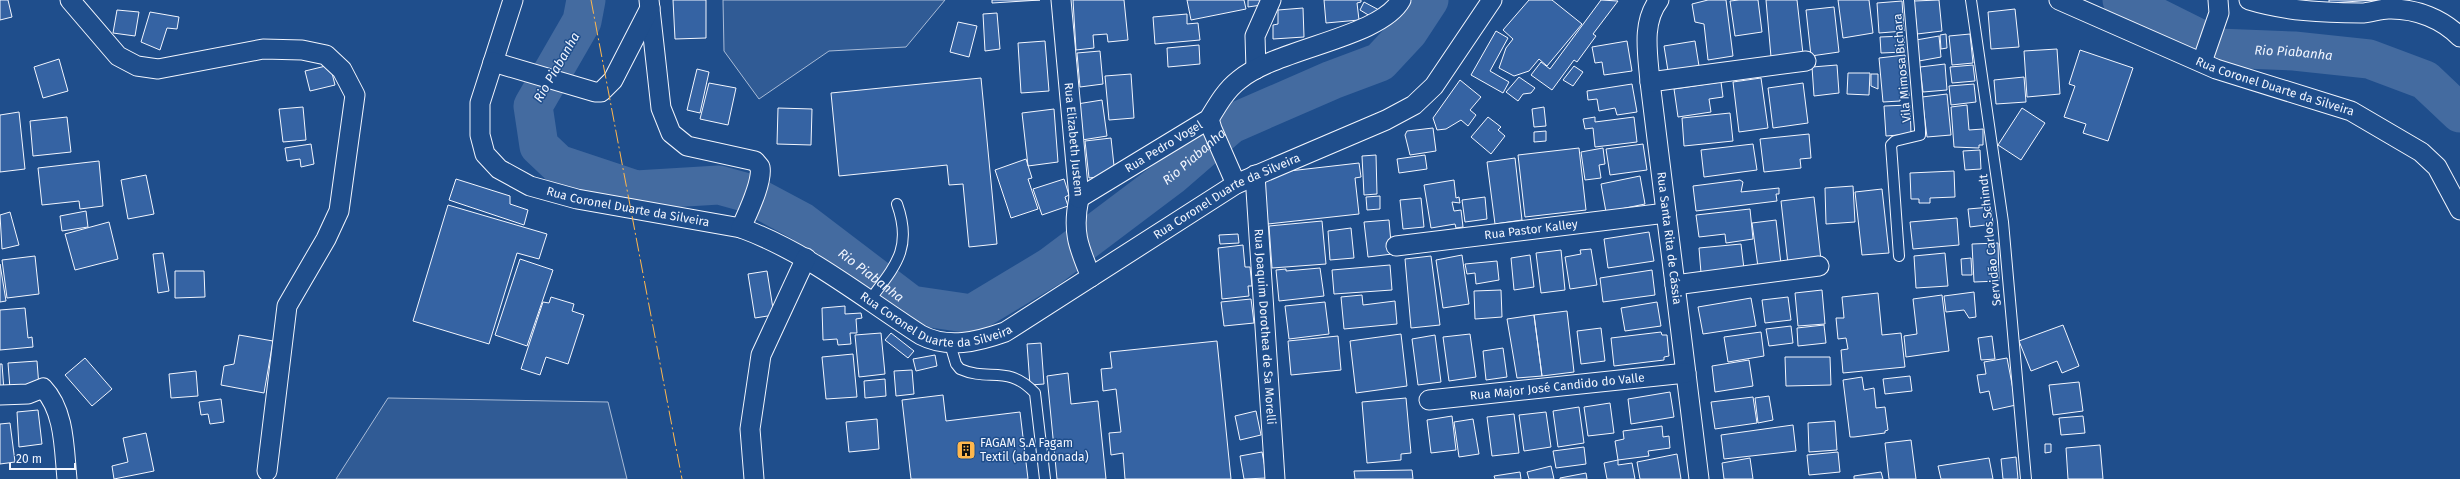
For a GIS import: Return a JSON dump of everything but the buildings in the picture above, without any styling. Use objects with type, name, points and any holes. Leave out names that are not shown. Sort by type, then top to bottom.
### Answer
[{"type":"street","points":[[70,0],[118,56],[137,66],[158,69],[263,49],[302,50],[326,55],[342,70],[354,95],[339,211],[326,239],[287,306],[267,471]]},
{"type":"street","name":"Rua Coronel Duarte da Silveira","points":[[513,0],[480,103],[480,135],[485,154],[499,169],[512,178],[530,186],[577,199],[741,228],[806,258],[874,294],[932,340],[950,344],[991,337],[1005,332],[1091,277],[1233,177],[1255,175],[1386,120],[1414,105],[1434,86],[1492,0]]},
{"type":"street","name":"Rua Elizabeth Justem","points":[[1061,0],[1079,198],[1074,220],[1075,232],[1082,257],[1091,277]]},
{"type":"street","points":[[1256,69],[1255,36],[1271,0]]},
{"type":"street","name":"Rua Pedro Vogel","points":[[1079,198],[1210,124],[1222,97],[1239,80],[1256,69],[1308,47],[1379,22],[1396,9],[1401,0]]},
{"type":"street","name":"Rua Santa Rita de Cássia","points":[[1659,0],[1649,20],[1647,35],[1650,82],[1698,479]]},
{"type":"street","name":"Rua Coronel Duarte da Silveira","points":[[2060,0],[2203,59],[2216,69],[2351,111],[2402,139],[2421,152],[2437,167],[2460,210]]},
{"type":"street","points":[[2249,0],[2276,9],[2362,13],[2391,8],[2415,12],[2444,23],[2460,37]]},
{"type":"street","points":[[493,62],[601,92],[613,80],[649,4]]},
{"type":"street","points":[[649,4],[661,108],[671,133],[687,146],[755,161],[760,167],[760,176],[749,210],[741,228]]},
{"type":"street","points":[[2203,59],[2218,7]]},
{"type":"street","points":[[1650,82],[1806,61]]},
{"type":"street","points":[[1210,124],[1233,177]]},
{"type":"street","name":"Rua Joaquim Dorothea de Sa Morelli","points":[[1255,175],[1275,479]]},
{"type":"street","name":"Rua Pastor Kalley","points":[[1396,246],[1666,213]]},
{"type":"street","points":[[754,479],[750,429],[761,355],[806,258]]},
{"type":"street","points":[[1675,285],[1819,266]]},
{"type":"street","name":"Rua Major José Candido do Valle","points":[[1429,400],[1686,373]]},
{"type":"street","points":[[0,395],[28,394],[43,388],[48,392],[62,426],[67,479]]},
{"type":"lane","name":"Vila Mimosa Bichara","points":[[1899,256],[1891,145],[1895,141],[1920,134],[1909,0]]},
{"type":"lane","name":"Servidão Carlos Schimdt","points":[[1971,0],[2003,222],[2026,479]]},
{"type":"lane","points":[[874,294],[891,271],[904,244],[904,224],[897,204]]},
{"type":"lane","points":[[950,344],[956,364],[960,369],[1013,376],[1027,384],[1035,393],[1045,479]]},
{"type":"shaded area","points":[[723,0],[945,0],[906,47],[829,51],[759,99],[724,51]]},
{"type":"shaded area","points":[[388,398],[608,402],[627,479],[336,479]]},
{"type":"waterway","name":"Rio Piabanha","points":[[586,0],[582,21],[533,106],[539,146],[558,164],[636,190],[719,185],[748,193],[802,222],[911,305],[972,314],[1050,267],[1171,176],[1231,124],[1332,80],[1380,62],[1408,32],[1429,0]]},
{"type":"waterway","name":"Rio Piabanha","points":[[2122,0],[2218,48],[2294,51],[2369,59],[2425,80],[2460,113]]},
{"type":"power","points":[[591,0],[682,479]]},
{"type":"place","name":"FAGAM S.A Fagam Textil (abandonada)","points":[[966,450]]}]
